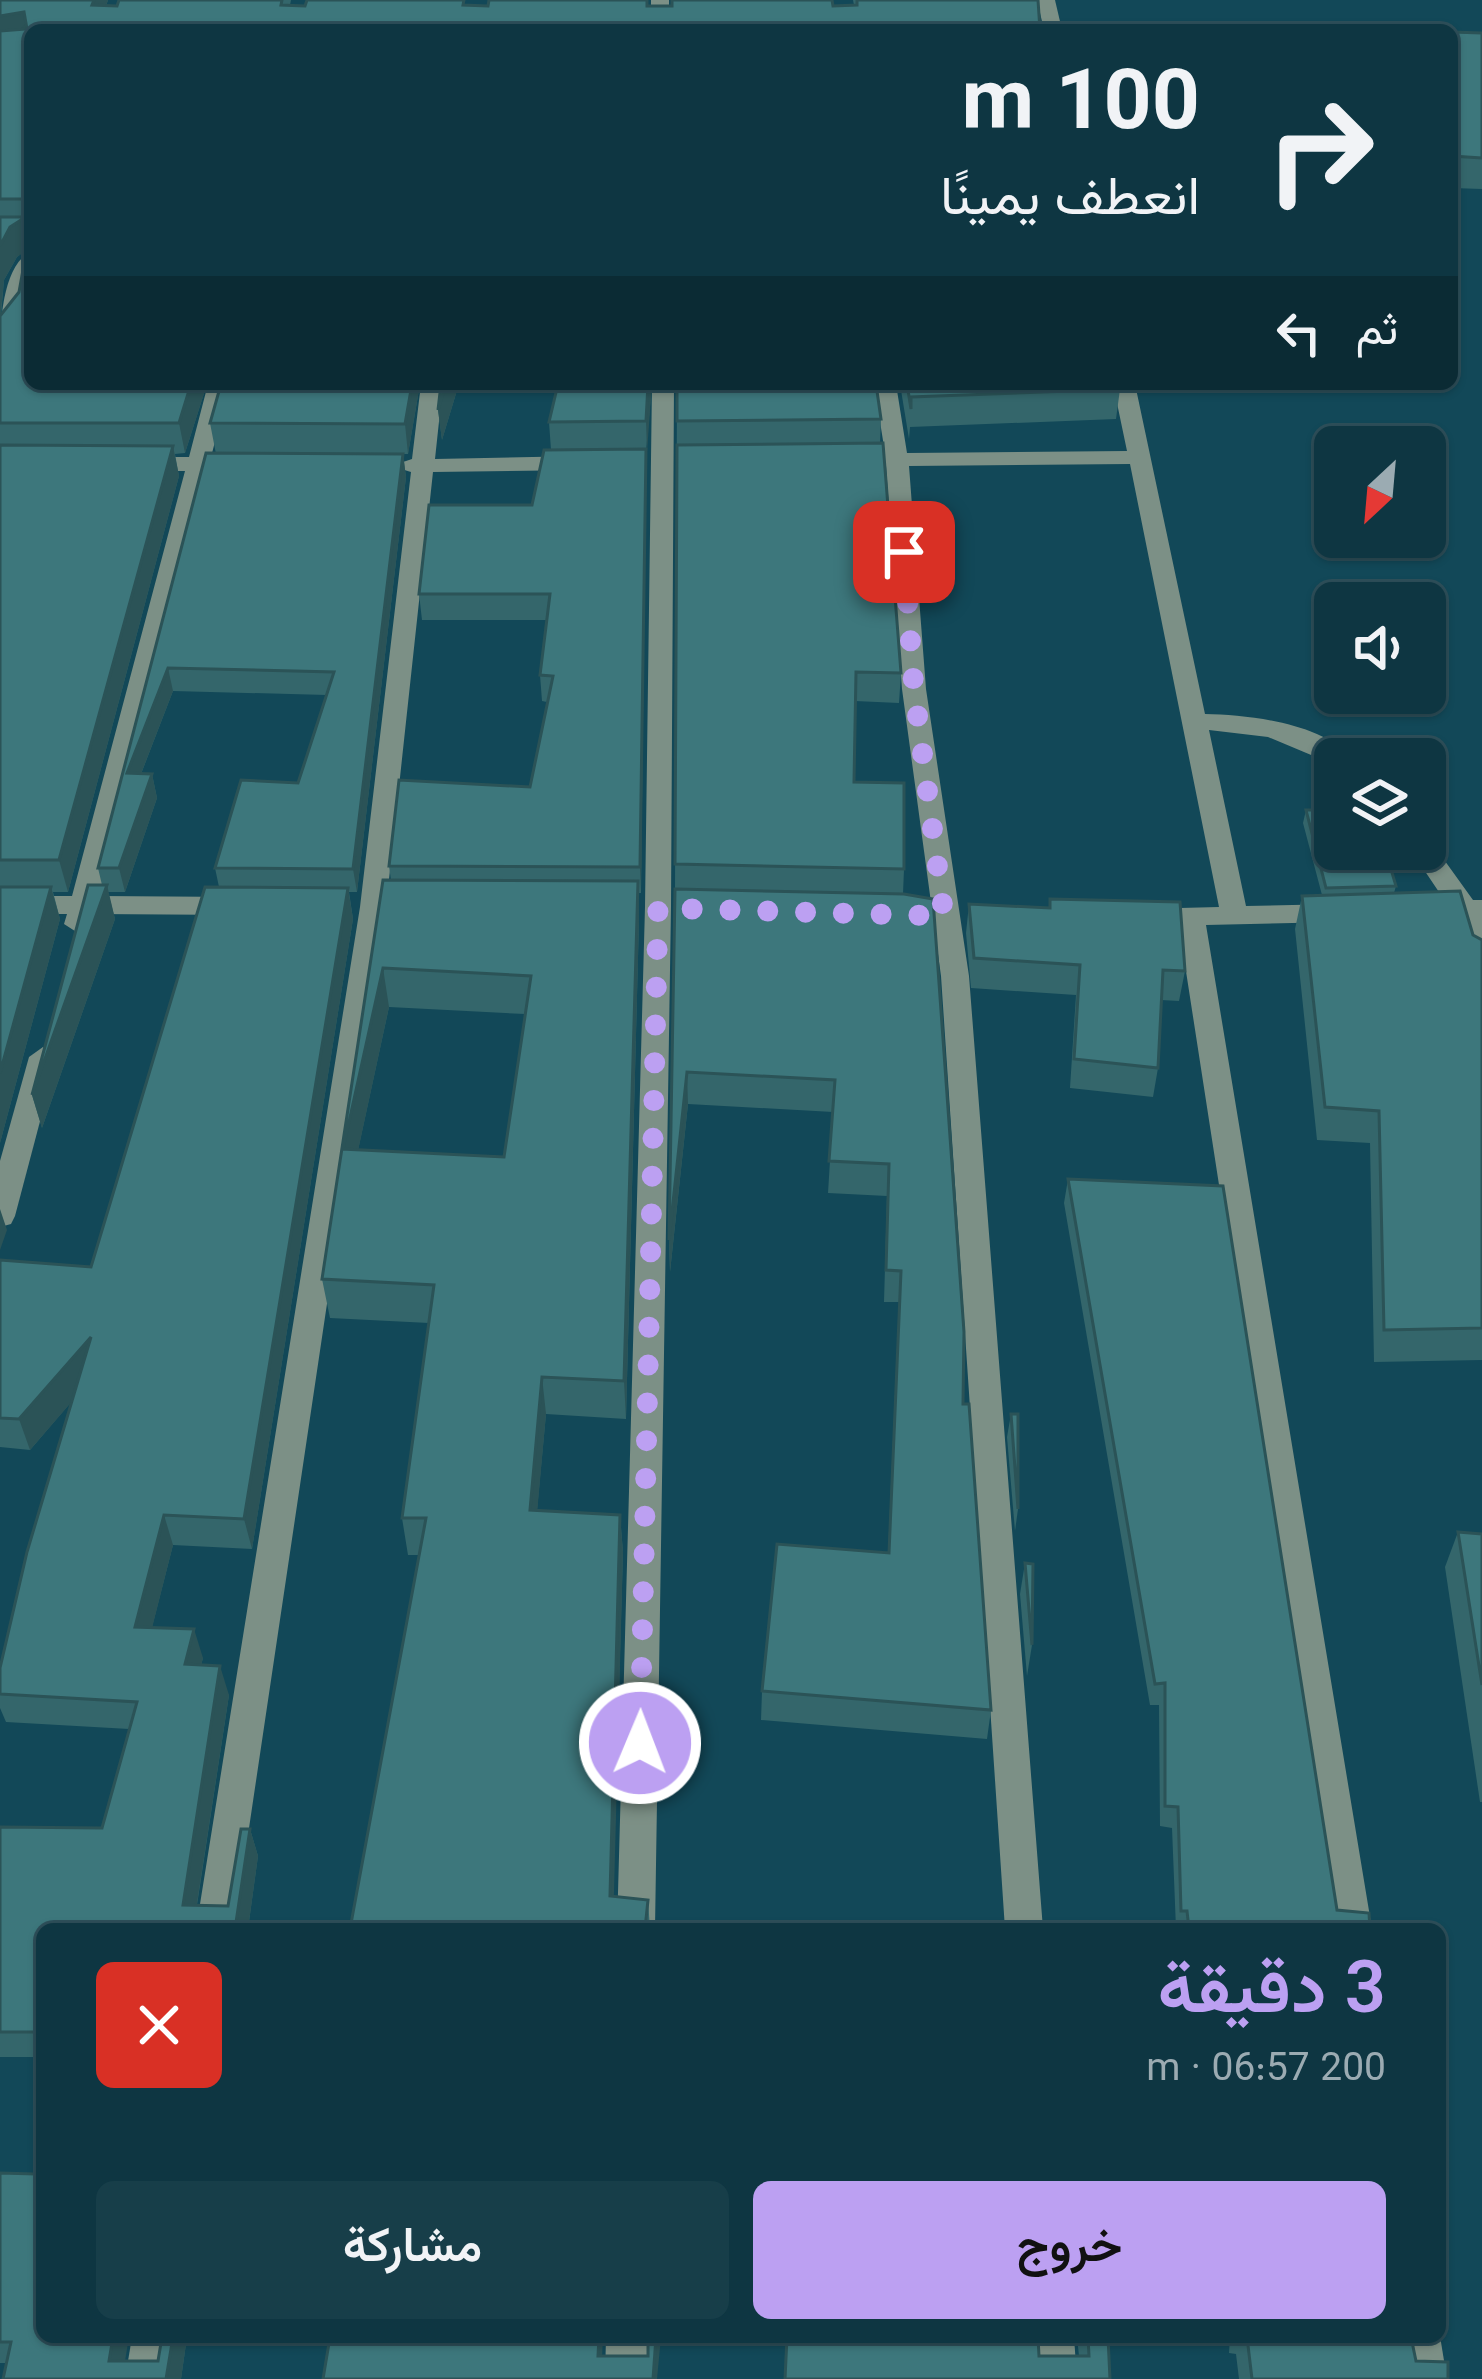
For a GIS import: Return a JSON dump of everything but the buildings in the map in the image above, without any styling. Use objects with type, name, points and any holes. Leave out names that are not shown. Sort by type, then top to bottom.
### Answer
[{"type":"street","points":[[0,343],[24,275]]},
{"type":"street","points":[[71,950],[218,390]]},
{"type":"street","points":[[216,1923],[373,907],[431,390]]},
{"type":"street","points":[[636,1923],[663,390]]},
{"type":"street","points":[[886,390],[897,460],[914,689],[955,976],[1024,1923]]},
{"type":"street","points":[[1125,390],[1235,917]]},
{"type":"street","points":[[850,460],[1140,457]]},
{"type":"street","points":[[377,466],[597,462]]},
{"type":"street","points":[[112,464],[268,464]]},
{"type":"street","points":[[1198,722],[1248,722],[1297,734],[1314,744]]},
{"type":"street","points":[[1440,870],[1473,909],[1482,966]]},
{"type":"street","points":[[0,905],[261,907]]},
{"type":"street","points":[[1101,917],[1473,909]]},
{"type":"street","points":[[1191,918],[1353,1923]]},
{"type":"street","points":[[0,1216],[48,1038]]},
{"type":"street","points":[[146,2379],[152,2343]]},
{"type":"street","points":[[626,2379],[627,2343]]},
{"type":"street","points":[[1053,2343],[1056,2379]]},
{"type":"street","points":[[1420,2343],[1426,2379]]},
{"type":"route","points":[[640,1743],[658,908],[944,916],[914,689],[904,552]]}]
